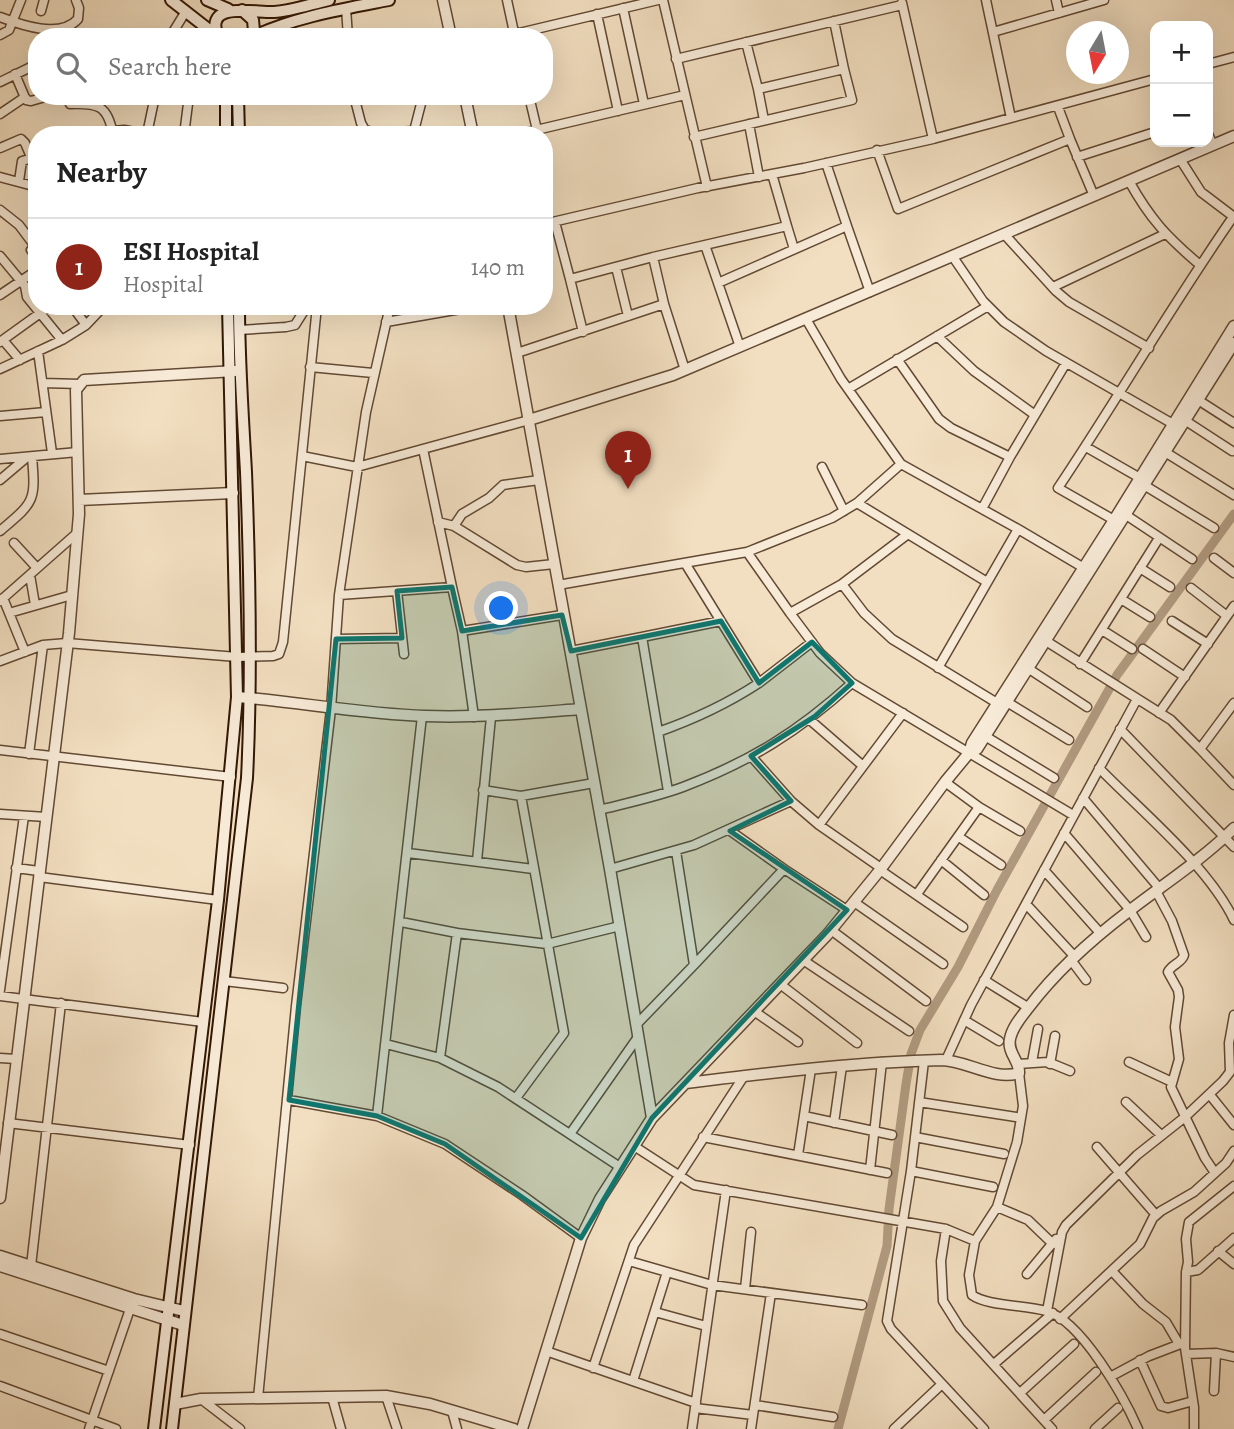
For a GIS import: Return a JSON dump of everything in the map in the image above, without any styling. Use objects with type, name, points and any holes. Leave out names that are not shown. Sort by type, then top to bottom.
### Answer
[{"type":"main road","points":[[172,0],[208,28]]},
{"type":"main road","points":[[207,0],[234,9],[253,20],[253,28]]},
{"type":"main road","points":[[216,28],[218,17],[234,9],[274,12],[303,3],[329,0]]},
{"type":"main road","points":[[274,28],[346,8],[389,0]]},
{"type":"main road","points":[[226,105],[226,126]]},
{"type":"main road","points":[[239,105],[239,126]]},
{"type":"main road","points":[[172,1429],[247,778],[243,697],[246,475],[229,315]]},
{"type":"main road","points":[[239,315],[233,493],[243,657]]},
{"type":"main road","points":[[154,1429],[190,1145],[231,776],[243,697]]},
{"type":"street","points":[[0,35],[9,30],[21,0]]},
{"type":"street","points":[[41,10],[44,0]]},
{"type":"street","points":[[0,17],[23,25],[51,28],[72,24],[78,19],[79,8],[76,0]]},
{"type":"street","points":[[443,0],[449,28]]},
{"type":"street","points":[[507,0],[513,28]]},
{"type":"street","points":[[542,28],[660,0],[707,187]]},
{"type":"street","points":[[986,0],[1011,118]]},
{"type":"street","points":[[1056,0],[1059,13]]},
{"type":"street","points":[[993,32],[1104,0]]},
{"type":"street","points":[[676,59],[902,2],[933,139]]},
{"type":"street","points":[[346,8],[347,28]]},
{"type":"street","points":[[623,8],[644,104]]},
{"type":"street","points":[[176,28],[186,11]]},
{"type":"street","points":[[597,14],[618,111]]},
{"type":"street","points":[[694,137],[852,100],[834,21]]},
{"type":"street","points":[[746,42],[764,120]]},
{"type":"street","points":[[1213,63],[1233,60]]},
{"type":"street","points":[[0,82],[28,68]]},
{"type":"street","points":[[758,89],[844,69]]},
{"type":"street","points":[[15,74],[28,99]]},
{"type":"street","points":[[583,331],[555,222],[933,139],[1150,80]]},
{"type":"street","points":[[553,126],[685,95]]},
{"type":"street","points":[[0,114],[25,97]]},
{"type":"street","points":[[100,105],[111,126]]},
{"type":"street","points":[[149,126],[153,105]]},
{"type":"street","points":[[185,126],[188,105]]},
{"type":"street","points":[[357,105],[363,126]]},
{"type":"street","points":[[415,126],[421,105]]},
{"type":"street","points":[[467,105],[471,126]]},
{"type":"street","points":[[531,105],[536,126]]},
{"type":"street","points":[[1058,107],[1094,196]]},
{"type":"street","points":[[749,124],[759,177]]},
{"type":"street","points":[[1077,157],[1150,134]]},
{"type":"street","points":[[1213,145],[1234,136]]},
{"type":"street","points":[[0,148],[21,139],[28,148]]},
{"type":"street","points":[[877,150],[898,209],[1070,139]]},
{"type":"street","points":[[302,456],[357,467],[529,420],[685,370],[1208,147]]},
{"type":"street","points":[[1114,520],[1058,488],[1200,265],[1234,217],[1201,192],[1180,159]]},
{"type":"street","points":[[19,181],[21,163],[28,160]]},
{"type":"street","points":[[826,163],[870,292]]},
{"type":"street","points":[[772,174],[794,249]]},
{"type":"street","points":[[0,177],[28,184]]},
{"type":"street","points":[[1129,181],[1146,212],[1165,234],[1200,265]]},
{"type":"street","points":[[0,210],[28,235]]},
{"type":"street","points":[[570,279],[787,226]]},
{"type":"street","points":[[718,283],[847,226]]},
{"type":"street","points":[[1053,287],[1165,234]]},
{"type":"street","points":[[1005,235],[1069,302],[1149,348]]},
{"type":"street","points":[[705,245],[740,347]]},
{"type":"street","points":[[0,256],[26,288],[28,298]]},
{"type":"street","points":[[653,257],[664,304],[685,370]]},
{"type":"street","points":[[953,257],[988,306],[1004,322],[1066,363],[1173,424]]},
{"type":"street","points":[[616,267],[628,316]]},
{"type":"street","points":[[0,295],[28,276]]},
{"type":"street","points":[[517,354],[664,304]]},
{"type":"street","points":[[848,389],[988,306]]},
{"type":"street","points":[[20,360],[2,341],[37,315]]},
{"type":"street","points":[[42,315],[62,340]]},
{"type":"street","points":[[79,315],[86,325]]},
{"type":"street","points":[[0,369],[62,340],[86,325],[95,315]]},
{"type":"street","points":[[239,330],[295,325],[301,315]]},
{"type":"street","points":[[0,661],[43,645],[67,643],[243,657],[279,654],[282,649],[316,315]]},
{"type":"street","points":[[258,1398],[289,1100],[296,1006],[331,709],[340,595],[373,373],[388,315]]},
{"type":"street","points":[[386,322],[426,315]]},
{"type":"street","points":[[510,315],[562,615],[582,709],[652,1118]]},
{"type":"street","points":[[806,319],[848,389],[901,464],[1084,568]]},
{"type":"street","points":[[969,753],[977,749],[1002,703],[1114,520],[1186,421],[1195,398],[1234,326]]},
{"type":"street","points":[[937,336],[974,371],[1035,415]]},
{"type":"street","points":[[522,1429],[581,1238],[600,1199],[652,1118],[831,930],[969,753],[972,743],[1028,669],[1126,515],[1173,424],[1234,343]]},
{"type":"street","points":[[38,351],[52,453]]},
{"type":"street","points":[[897,359],[939,419],[951,428],[1010,457]]},
{"type":"street","points":[[982,509],[1066,363]]},
{"type":"street","points":[[310,368],[373,373]]},
{"type":"street","points":[[0,1198],[2,1160],[9,1123],[72,595],[79,500],[76,390],[84,380],[235,372]]},
{"type":"street","points":[[43,383],[80,384]]},
{"type":"street","points":[[1195,398],[1234,423]]},
{"type":"street","points":[[0,416],[46,412]]},
{"type":"street","points":[[1186,421],[1232,451]]},
{"type":"street","points":[[1086,447],[1214,528]]},
{"type":"street","points":[[423,449],[462,631],[474,717]]},
{"type":"street","points":[[0,459],[78,452]]},
{"type":"street","points":[[1165,452],[1234,495]]},
{"type":"street","points":[[0,480],[29,457]]},
{"type":"street","points":[[2,525],[27,508],[32,499],[35,486],[29,457]]},
{"type":"street","points":[[558,585],[747,552],[844,511],[901,464]]},
{"type":"street","points":[[822,467],[844,511]]},
{"type":"street","points":[[454,526],[461,514],[489,498],[503,485],[539,480]]},
{"type":"street","points":[[79,500],[233,493]]},
{"type":"street","points":[[857,503],[987,582]]},
{"type":"street","points":[[1126,515],[1192,559]]},
{"type":"street","points":[[438,522],[454,526],[517,565],[526,567],[554,564]]},
{"type":"street","points":[[939,668],[1018,529]]},
{"type":"street","points":[[25,652],[2,600],[77,533]]},
{"type":"street","points":[[790,613],[842,584],[908,534]]},
{"type":"street","points":[[1080,664],[1159,538]]},
{"type":"street","points":[[14,543],[34,571],[36,605]]},
{"type":"street","points":[[747,552],[812,642],[852,683],[1073,815]]},
{"type":"street","points":[[1214,558],[1234,572]]},
{"type":"street","points":[[685,563],[759,682]]},
{"type":"street","points":[[1140,568],[1170,587]]},
{"type":"street","points":[[842,584],[864,613],[892,639],[1069,740]]},
{"type":"street","points":[[340,595],[452,587]]},
{"type":"street","points":[[1191,588],[1227,616]]},
{"type":"street","points":[[397,591],[404,654]]},
{"type":"street","points":[[9,613],[72,595]]},
{"type":"street","points":[[1121,599],[1150,617]]},
{"type":"street","points":[[1159,713],[1234,606]]},
{"type":"street","points":[[462,631],[562,615]]},
{"type":"street","points":[[571,651],[721,621]]},
{"type":"street","points":[[1172,621],[1208,644]]},
{"type":"street","points":[[1102,630],[1132,649]]},
{"type":"street","points":[[642,637],[668,791]]},
{"type":"street","points":[[336,639],[402,638]]},
{"type":"street","points":[[1046,641],[1171,720],[1234,785]]},
{"type":"street","points":[[658,732],[703,716],[733,701],[812,642]]},
{"type":"street","points":[[29,754],[43,645]]},
{"type":"street","points":[[1143,649],[1185,677]]},
{"type":"street","points":[[1028,669],[1087,707]]},
{"type":"street","points":[[599,810],[668,791],[737,765],[810,720],[852,683]]},
{"type":"street","points":[[243,697],[331,709],[422,716],[491,717],[582,709]]},
{"type":"street","points":[[946,1060],[984,980],[1137,699]]},
{"type":"street","points":[[1200,750],[1233,706]]},
{"type":"street","points":[[819,825],[903,713]]},
{"type":"street","points":[[377,1116],[401,922],[422,716]]},
{"type":"street","points":[[477,861],[491,717]]},
{"type":"street","points":[[810,720],[863,766]]},
{"type":"street","points":[[1120,729],[1234,847]]},
{"type":"street","points":[[985,736],[1054,778]]},
{"type":"street","points":[[0,750],[231,776]]},
{"type":"street","points":[[751,756],[791,801],[819,825],[963,927]]},
{"type":"street","points":[[1099,768],[1193,863],[1216,889],[1234,920]]},
{"type":"street","points":[[945,782],[979,807],[1020,831]]},
{"type":"street","points":[[483,790],[521,796],[594,783]]},
{"type":"street","points":[[516,1098],[564,1033],[521,796]]},
{"type":"street","points":[[1083,798],[1158,890],[1184,955],[1168,972],[1179,997],[1175,1027],[1179,1059],[1172,1082],[1173,1093],[1215,1173]]},
{"type":"street","points":[[610,869],[676,851],[791,801]]},
{"type":"street","points":[[916,894],[979,807]]},
{"type":"street","points":[[0,814],[46,817]]},
{"type":"street","points":[[0,990],[23,816]]},
{"type":"street","points":[[1138,1429],[1122,1394],[1077,1334],[1053,1314],[979,1300],[972,1295],[969,1275],[975,1241],[997,1207],[1017,1142],[1023,1106],[1018,1069],[1010,1050],[1011,1034],[1029,1007],[1073,958],[1234,828]]},
{"type":"street","points":[[729,830],[784,869],[943,964]]},
{"type":"street","points":[[1064,833],[1130,910],[1146,937]]},
{"type":"street","points":[[959,837],[1001,865]]},
{"type":"street","points":[[676,851],[694,965]]},
{"type":"street","points":[[408,853],[533,869]]},
{"type":"street","points":[[941,860],[984,895]]},
{"type":"street","points":[[16,868],[39,874],[218,900]]},
{"type":"street","points":[[636,1025],[784,869]]},
{"type":"street","points":[[1044,870],[1101,934]]},
{"type":"street","points":[[1026,904],[1073,958],[1086,980]]},
{"type":"street","points":[[401,922],[457,933],[547,944],[620,926]]},
{"type":"street","points":[[831,930],[926,1001]]},
{"type":"street","points":[[440,1058],[457,933]]},
{"type":"street","points":[[803,960],[909,1031]]},
{"type":"street","points":[[984,980],[1029,1007]]},
{"type":"street","points":[[224,981],[283,988]]},
{"type":"street","points":[[780,985],[857,1043]]},
{"type":"street","points":[[0,996],[202,1022]]},
{"type":"street","points":[[31,1266],[61,1003]]},
{"type":"street","points":[[754,1011],[799,1042]]},
{"type":"street","points":[[1027,1274],[1066,1225],[1117,1172],[1210,1095],[1232,1070],[1229,1043],[1234,1015]]},
{"type":"street","points":[[964,1020],[999,1041]]},
{"type":"street","points":[[1032,1062],[1038,1029]]},
{"type":"street","points":[[1050,1064],[1055,1036]]},
{"type":"street","points":[[570,1134],[638,1037]]},
{"type":"street","points":[[386,1044],[440,1058],[516,1098],[620,1167]]},
{"type":"street","points":[[0,1058],[16,1059]]},
{"type":"street","points":[[686,1083],[882,1062],[946,1060],[998,1073],[1018,1069],[1032,1062],[1048,1062],[1070,1071]]},
{"type":"street","points":[[870,1170],[882,1062]]},
{"type":"street","points":[[916,1062],[919,1102],[887,1321],[891,1329],[984,1429]]},
{"type":"street","points":[[1129,1062],[1172,1082]]},
{"type":"street","points":[[834,1123],[842,1066]]},
{"type":"street","points":[[798,1155],[811,1069]]},
{"type":"street","points":[[593,1368],[634,1245],[744,1076]]},
{"type":"street","points":[[1210,1095],[1234,1125]]},
{"type":"street","points":[[289,1100],[377,1116],[445,1143],[581,1238]]},
{"type":"street","points":[[919,1102],[1016,1116]]},
{"type":"street","points":[[1126,1102],[1161,1135]]},
{"type":"street","points":[[804,1116],[892,1135]]},
{"type":"street","points":[[9,1123],[190,1145]]},
{"type":"street","points":[[703,1136],[887,1173]]},
{"type":"street","points":[[915,1137],[1004,1154]]},
{"type":"street","points":[[634,1146],[694,1185],[902,1220],[946,1229],[975,1241]]},
{"type":"street","points":[[1097,1147],[1156,1216]]},
{"type":"street","points":[[994,1364],[1053,1314],[1112,1272],[1140,1244],[1156,1216],[1194,1192],[1226,1163],[1234,1151]]},
{"type":"street","points":[[911,1171],[993,1187]]},
{"type":"street","points":[[1182,1343],[1189,1222],[1234,1186]]},
{"type":"street","points":[[692,1429],[726,1190]]},
{"type":"street","points":[[997,1207],[1028,1220],[1053,1244]]},
{"type":"street","points":[[946,1229],[941,1261],[943,1301],[960,1328],[1052,1429]]},
{"type":"street","points":[[745,1289],[751,1232]]},
{"type":"street","points":[[1053,1314],[1062,1232]]},
{"type":"street","points":[[1186,1272],[1198,1270],[1234,1238]]},
{"type":"street","points":[[1218,1251],[1234,1264]]},
{"type":"street","points":[[0,1256],[134,1299],[184,1311]]},
{"type":"street","points":[[629,1261],[712,1285],[862,1305]]},
{"type":"street","points":[[0,1266],[183,1325]]},
{"type":"street","points":[[633,1381],[667,1272]]},
{"type":"street","points":[[1112,1272],[1143,1304],[1166,1322],[1182,1343],[1193,1401],[1194,1429]]},
{"type":"street","points":[[751,1429],[771,1293]]},
{"type":"street","points":[[90,1425],[130,1309]]},
{"type":"street","points":[[655,1312],[706,1326]]},
{"type":"street","points":[[0,1334],[109,1371]]},
{"type":"street","points":[[1110,1377],[1140,1360],[1182,1343]]},
{"type":"street","points":[[1020,1393],[1074,1344]]},
{"type":"street","points":[[546,1351],[695,1406],[753,1415]]},
{"type":"street","points":[[1186,1354],[1216,1353],[1234,1357]]},
{"type":"street","points":[[1214,1391],[1216,1353]]},
{"type":"street","points":[[1140,1360],[1161,1406],[1168,1408],[1193,1401]]},
{"type":"street","points":[[1044,1420],[1096,1372]]},
{"type":"street","points":[[894,1429],[942,1384]]},
{"type":"street","points":[[0,1386],[90,1425],[116,1429]]},
{"type":"street","points":[[176,1404],[201,1399],[386,1396],[514,1429]]},
{"type":"street","points":[[386,1396],[397,1429]]},
{"type":"street","points":[[332,1397],[341,1429]]},
{"type":"street","points":[[201,1399],[240,1429]]},
{"type":"street","points":[[755,1405],[833,1417]]},
{"type":"street","points":[[1095,1429],[1118,1408]]},
{"type":"street","points":[[452,1411],[457,1429]]},
{"type":"highlighted area","points":[[452,587],[462,631],[562,615],[571,651],[721,621],[759,683],[812,642],[852,683],[814,717],[751,756],[791,801],[730,831],[847,910],[652,1118],[581,1238],[445,1144],[377,1116],[289,1100],[336,639],[402,638],[397,591]]},
{"type":"waterway","points":[[838,1429],[887,1246],[889,1209],[906,1084],[911,1054],[920,1030],[958,967],[997,890],[1117,675],[1234,514]]},
{"type":"place","name":"ESI Hospital","points":[[628,489]]}]
